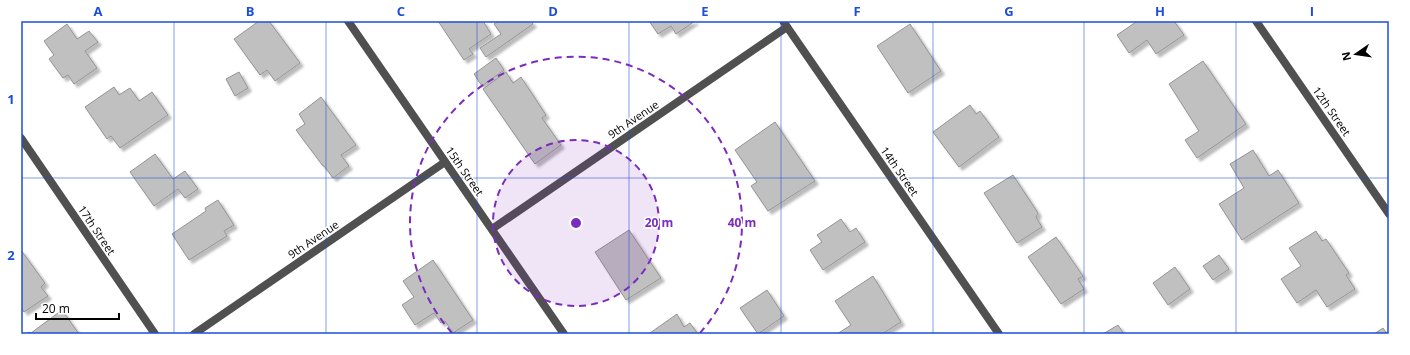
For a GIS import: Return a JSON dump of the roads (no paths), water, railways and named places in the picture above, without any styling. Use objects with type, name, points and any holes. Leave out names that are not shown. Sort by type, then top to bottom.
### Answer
[{"type":"street","name":"15th Street","points":[[348,21],[564,334]]},
{"type":"street","name":"12th Street","points":[[1256,21],[1389,214]]},
{"type":"street","name":"9th Avenue","points":[[492,229],[785,24]]},
{"type":"street","name":"14th Street","points":[[785,24],[998,334]]},
{"type":"street","name":"17th Street","points":[[21,138],[155,334]]},
{"type":"street","name":"9th Avenue","points":[[194,334],[445,162]]}]
